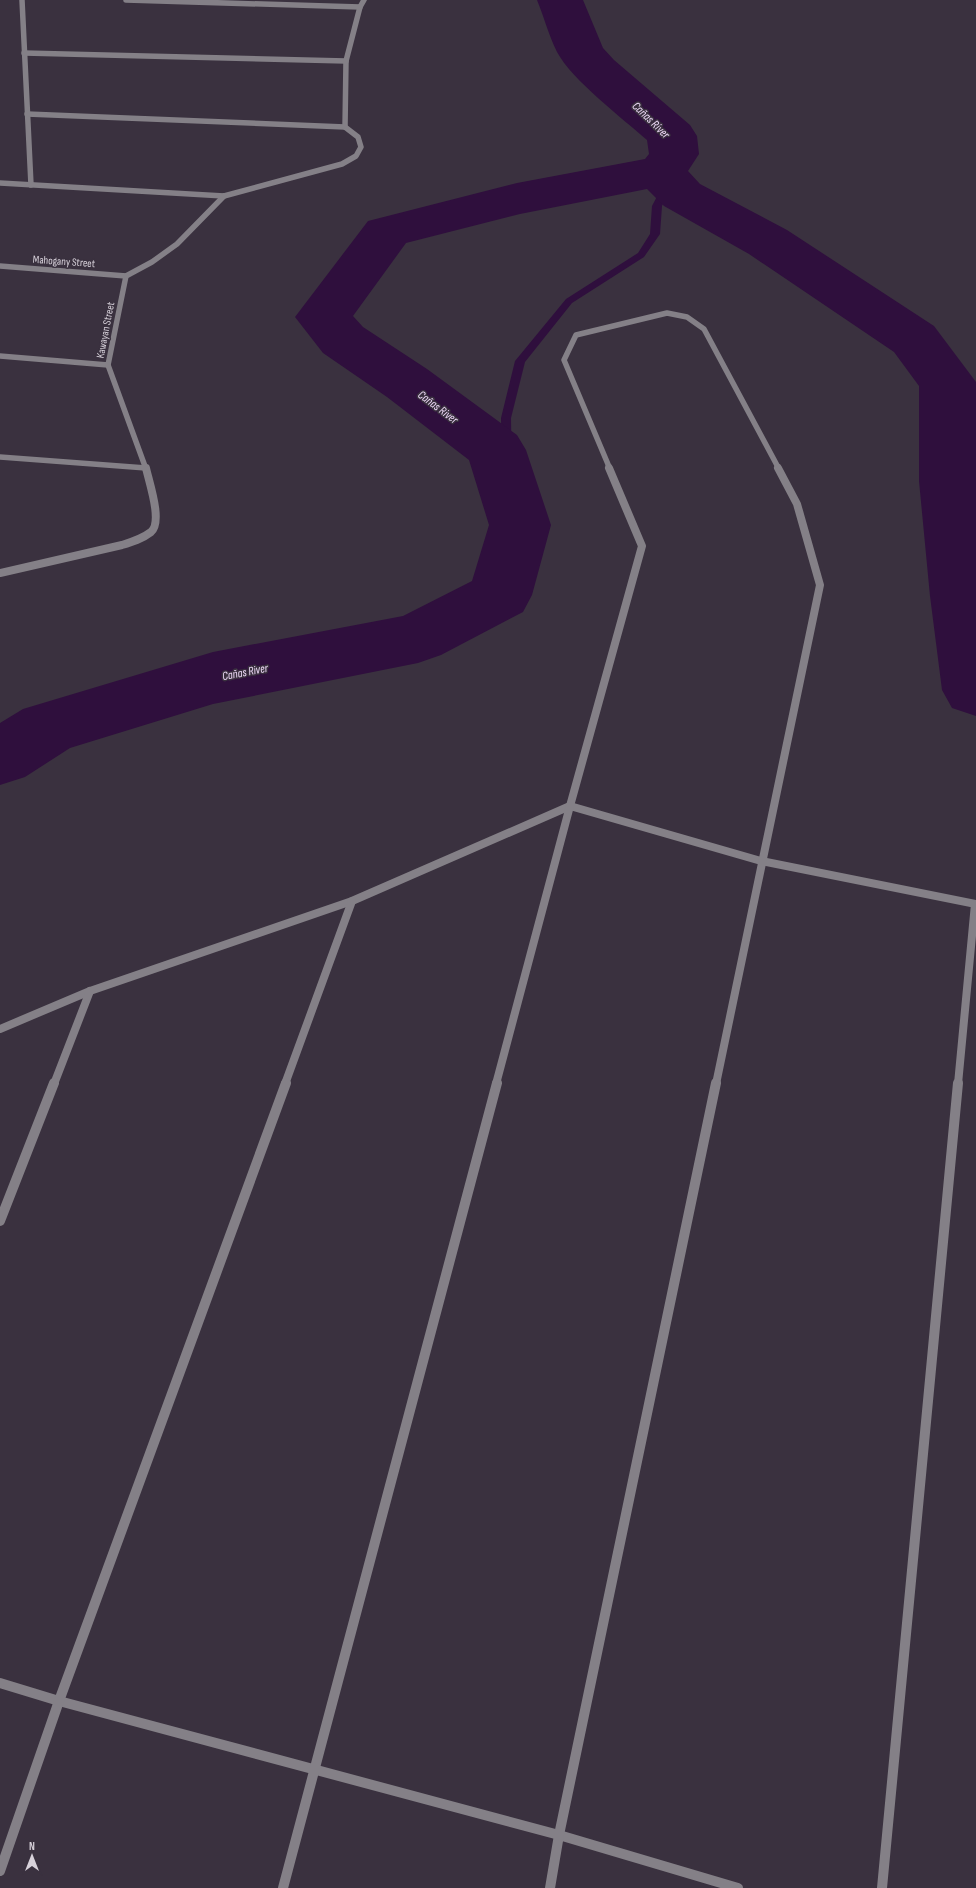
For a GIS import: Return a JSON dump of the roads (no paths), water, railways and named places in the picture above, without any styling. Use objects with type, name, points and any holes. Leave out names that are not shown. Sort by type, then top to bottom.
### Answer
[{"type":"street","points":[[22,0],[31,185]]},
{"type":"street","points":[[126,0],[360,7]]},
{"type":"street","points":[[345,127],[346,61],[360,7],[364,0]]},
{"type":"street","points":[[24,53],[346,61]]},
{"type":"street","points":[[0,183],[224,196],[342,164],[356,156],[361,147],[358,137],[345,127],[27,114]]},
{"type":"street","points":[[126,276],[152,262],[177,244],[224,196]]},
{"type":"street","name":"Mahogany Street","points":[[0,266],[126,276]]},
{"type":"street","name":"Kawayan Street","points":[[0,573],[122,545],[139,539],[152,531],[156,522],[156,513],[146,468],[108,365],[126,276]]},
{"type":"street","points":[[283,1888],[570,806],[642,546],[564,360],[576,335],[667,313],[688,317],[704,329],[797,504],[820,585],[761,861],[559,1834],[550,1888]]},
{"type":"street","points":[[0,356],[108,365]]},
{"type":"street","points":[[0,457],[146,468]]},
{"type":"street","points":[[0,1029],[90,990],[352,901],[570,806],[761,861],[976,904],[882,1888]]},
{"type":"street","points":[[0,1871],[59,1701],[352,901]]},
{"type":"street","points":[[0,1221],[90,990]]},
{"type":"street","points":[[0,1683],[59,1701],[559,1834],[738,1888]]},
{"type":"waterway","name":"Cañas River","points":[[560,0],[581,52],[597,70],[672,136],[674,154],[662,171]]},
{"type":"waterway","name":"Cañas River","points":[[0,758],[47,728],[213,678],[418,638],[500,595],[520,525],[496,450],[407,383],[343,340],[323,317],[387,232],[517,199],[662,171]]},
{"type":"waterway","points":[[662,171],[668,183],[682,195],[768,242],[914,339],[948,384],[949,481],[962,596],[976,690]]},
{"type":"waterway","points":[[507,485],[506,418],[520,361],[569,301],[641,255],[655,234],[657,206],[668,183]]}]
